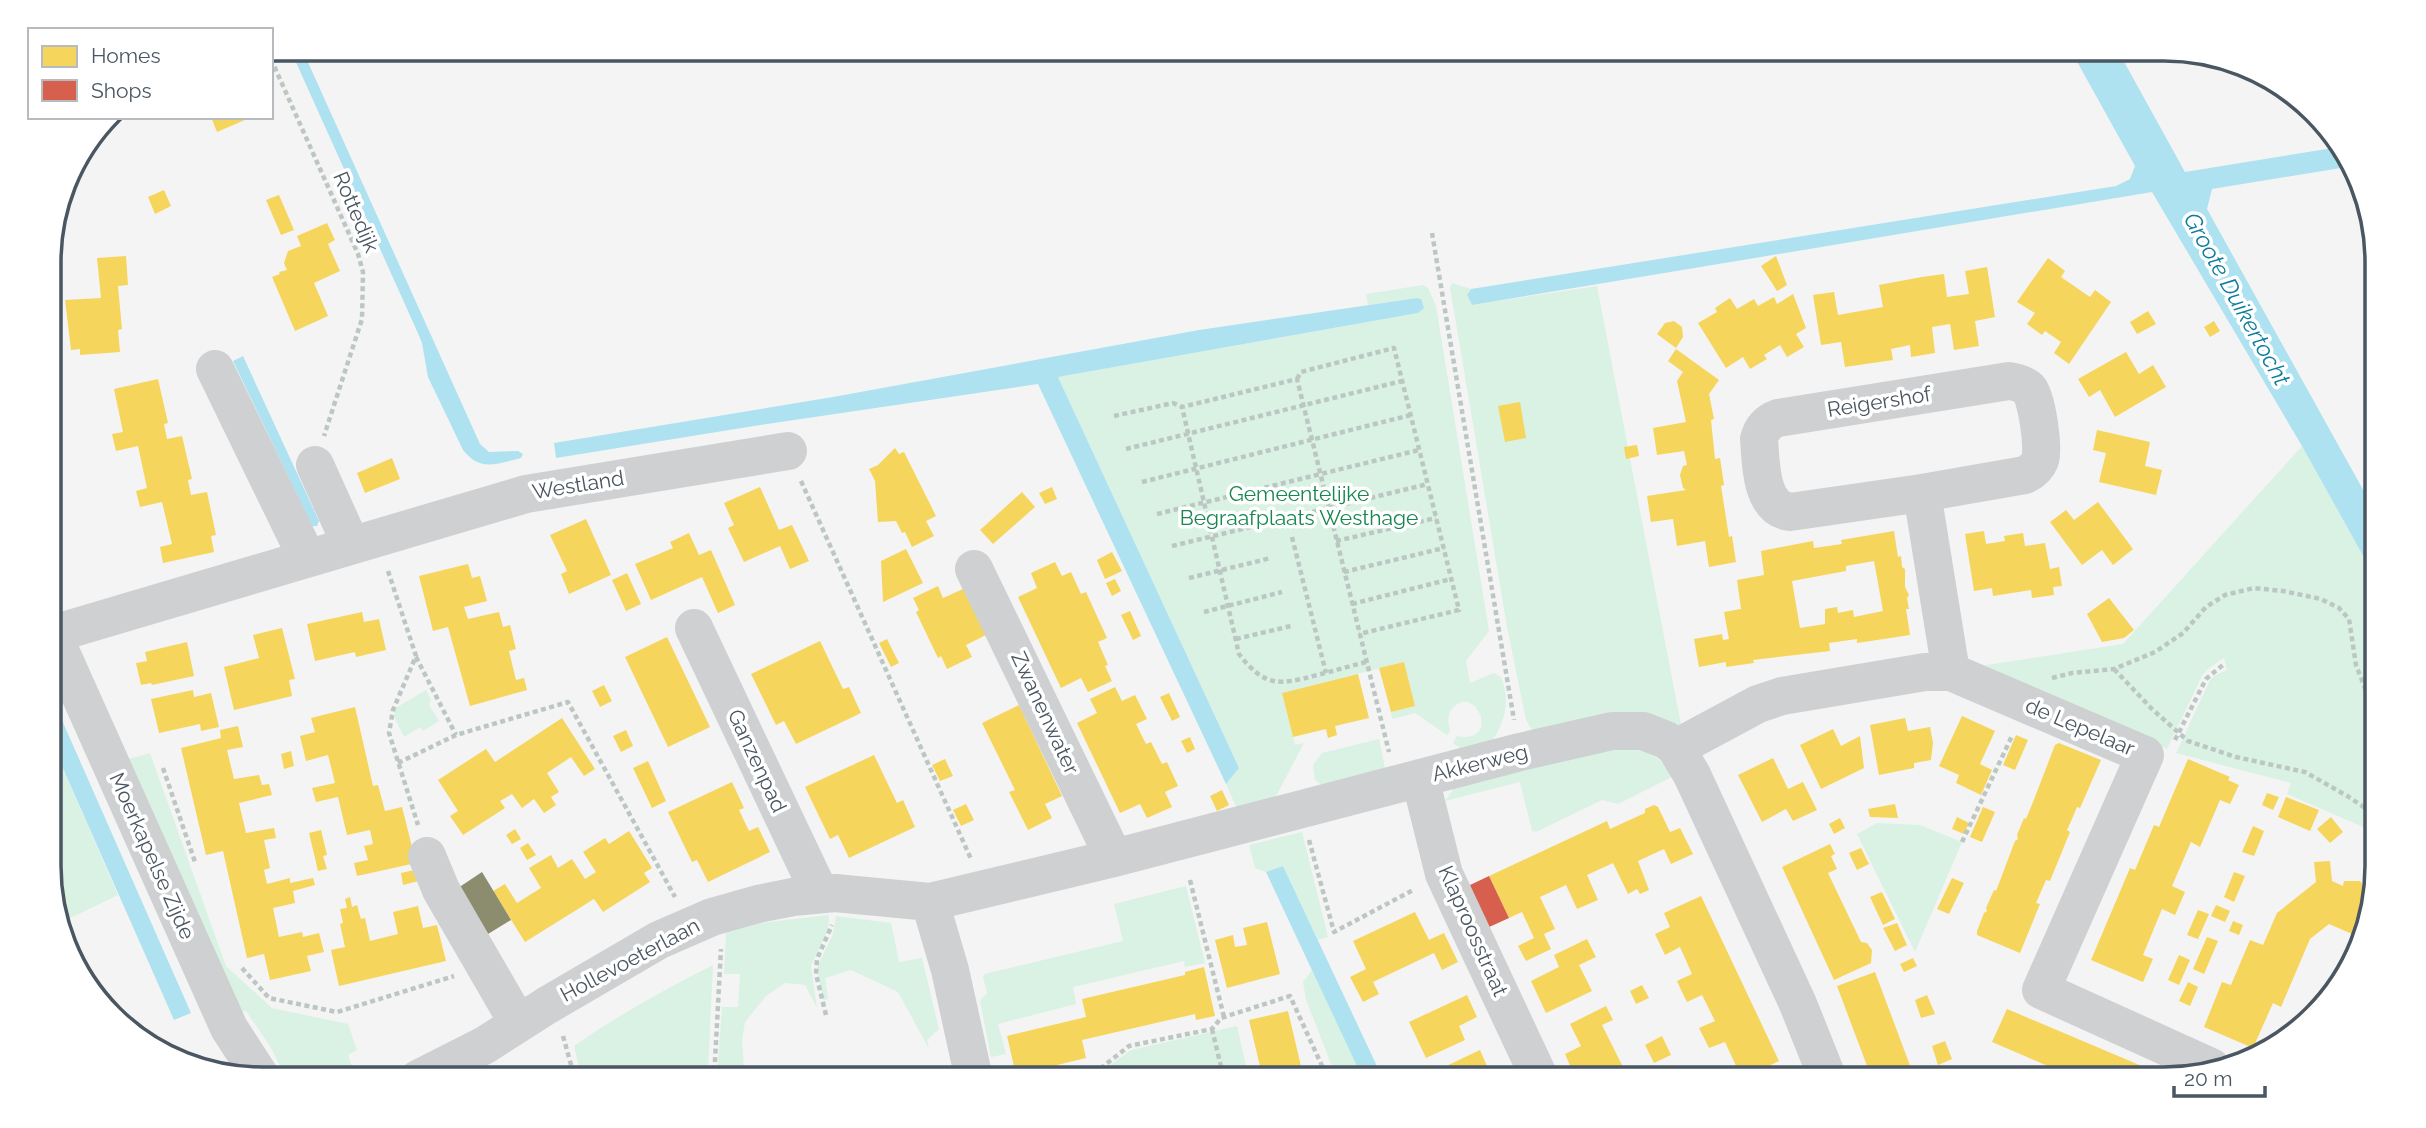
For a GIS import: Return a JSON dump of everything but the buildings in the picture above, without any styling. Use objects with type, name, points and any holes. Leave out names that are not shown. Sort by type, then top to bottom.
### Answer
[{"type":"street","points":[[215,369],[307,558]]},
{"type":"street","name":"Reigershof","points":[[2009,381],[2029,389],[2036,407],[2042,451],[2037,466],[2032,471],[2025,475],[1922,492],[1783,511],[1776,508],[1768,496],[1759,439],[1761,432],[1765,425],[1777,418],[2009,381]]},
{"type":"street","name":"Westland","points":[[61,628],[526,494],[788,451]]},
{"type":"street","points":[[315,465],[362,541]]},
{"type":"street","points":[[1922,492],[1951,672]]},
{"type":"street","name":"Zwanenwater","points":[[974,569],[1114,858]]},
{"type":"street","name":"Ganzenpad","points":[[694,628],[827,894]]},
{"type":"street","name":"Moerkapelse Zijde","points":[[61,652],[229,1028],[254,1066]]},
{"type":"street","name":"de Lepelaar","points":[[1676,748],[1782,695],[1925,672],[1951,672],[2145,755],[2041,990],[2202,1063]]},
{"type":"street","name":"Akkerweg","points":[[930,902],[1612,731],[1630,730],[1655,735],[1676,748]]},
{"type":"street","points":[[1676,748],[1716,824],[1798,1004],[1823,1066]]},
{"type":"street","name":"Klaproosstraat","points":[[1409,781],[1444,874],[1534,1066]]},
{"type":"street","points":[[427,856],[441,890],[485,966],[532,1014]]},
{"type":"street","name":"Hollevoeterlaan","points":[[442,1067],[485,1045],[532,1014],[659,940],[706,919],[758,904],[827,894],[930,902]]},
{"type":"street","points":[[930,902],[950,970],[971,1067]]},
{"type":"path","name":"Rottedijk","points":[[273,63],[358,254],[363,272],[362,319],[315,465]]},
{"type":"path","points":[[1432,233],[1520,752]]},
{"type":"path","points":[[1359,634],[1459,610],[1394,348],[1301,372],[1297,379],[1336,541],[1352,604],[1359,634],[1366,662],[1409,781]]},
{"type":"path","points":[[1114,416],[1173,402],[1182,407],[1297,379]]},
{"type":"path","points":[[1126,449],[1402,381]]},
{"type":"path","points":[[1182,407],[1239,654],[1249,667],[1270,681],[1286,684],[1366,662]]},
{"type":"path","points":[[1142,482],[1411,415]]},
{"type":"path","points":[[1157,514],[1419,450]]},
{"type":"path","points":[[788,451],[985,889]]},
{"type":"path","points":[[1172,546],[1428,484]]},
{"type":"path","points":[[1336,541],[1436,518]]},
{"type":"path","points":[[1292,537],[1326,673]]},
{"type":"path","points":[[362,541],[387,565],[416,656],[456,735]]},
{"type":"path","points":[[1344,572],[1444,548]]},
{"type":"path","points":[[1189,578],[1271,558]]},
{"type":"path","points":[[1352,604],[1451,579]]},
{"type":"path","points":[[1962,842],[2036,682],[2072,673],[2114,668],[2168,645],[2183,633],[2206,607],[2225,595],[2254,588],[2283,591],[2321,599],[2339,608],[2349,619],[2356,665],[2365,689]]},
{"type":"path","points":[[1204,612],[1282,592]]},
{"type":"path","points":[[1236,639],[1291,626]]},
{"type":"path","points":[[416,656],[393,710],[389,733],[427,856]]},
{"type":"path","points":[[2114,668],[2167,724],[2188,741],[2236,757],[2305,772],[2365,808]]},
{"type":"path","points":[[398,763],[456,735],[568,702],[706,919],[713,1067]]},
{"type":"path","points":[[163,768],[198,872]]},
{"type":"path","points":[[1301,809],[1334,932],[1444,874]]},
{"type":"path","points":[[1190,880],[1224,1017]]},
{"type":"path","points":[[826,1015],[816,974],[817,959],[831,930],[827,894]]},
{"type":"path","points":[[234,960],[269,998],[337,1012],[485,966]]},
{"type":"path","points":[[1103,1067],[1129,1046],[1212,1029],[1221,1018],[1290,996],[1322,1066]]},
{"type":"path","points":[[532,1014],[564,1038],[572,1067]]},
{"type":"path","points":[[1212,1029],[1221,1066]]},
{"type":"green space","points":[[1452,283],[1471,289],[1467,295],[1472,305],[1597,286],[1681,725],[1536,736],[1526,720],[1507,627],[1450,287]]},
{"type":"green space","name":"Gemeentelijke Begraafplaats Westhage","points":[[1423,285],[1428,288],[1436,306],[1489,631],[1466,661],[1470,683],[1494,673],[1501,677],[1506,694],[1503,719],[1491,742],[1460,748],[1453,743],[1457,736],[1471,736],[1479,732],[1482,724],[1476,708],[1469,703],[1461,702],[1452,709],[1448,720],[1450,731],[1447,735],[1415,713],[1392,719],[1391,712],[1415,706],[1404,662],[1282,693],[1295,745],[1304,743],[1274,800],[1237,809],[1226,784],[1239,768],[1058,377],[1418,313],[1421,299],[1368,305],[1366,294]]},
{"type":"green space","points":[[2302,446],[2365,559],[2365,828],[2287,794],[2291,783],[2176,753],[2210,680],[2227,670],[2224,658],[2202,676],[2167,749],[1980,666],[2123,644]]},
{"type":"green space","points":[[426,690],[431,700],[429,705],[439,721],[423,731],[421,727],[404,737],[395,719],[394,709]]},
{"type":"green space","points":[[1379,739],[1386,773],[1323,786],[1315,780],[1313,765],[1322,753]]},
{"type":"green space","points":[[1611,746],[1631,748],[1654,756],[1676,775],[1618,804],[1602,800],[1536,832],[1532,831],[1520,782],[1445,801],[1457,784]]},
{"type":"green space","points":[[150,753],[226,966],[272,1008],[348,1024],[357,1050],[348,1055],[352,1067],[281,1067],[246,1011],[237,1012],[125,760]]},
{"type":"green space","points":[[61,764],[118,895],[68,919],[61,866]]},
{"type":"green space","points":[[1877,823],[1920,825],[1962,842],[1915,952],[1857,834]]},
{"type":"green space","points":[[1302,832],[1328,937],[1318,940],[1283,866],[1266,872],[1255,868],[1249,845]]},
{"type":"green space","points":[[1186,886],[1205,963],[1185,967],[1184,961],[1073,987],[1076,1004],[998,1024],[1006,1054],[991,1057],[980,1001],[987,993],[983,977],[985,974],[1123,941],[1114,904]]},
{"type":"green space","points":[[829,915],[828,930],[811,966],[817,1008],[805,985],[785,983],[766,996],[745,1022],[742,1040],[744,1067],[718,1067],[722,1007],[738,1007],[740,974],[724,974],[726,933],[760,923]]},
{"type":"green space","points":[[836,916],[891,923],[899,962],[922,958],[939,1029],[927,1040],[929,1049],[898,992],[851,970],[825,978],[828,999],[823,1000],[817,967],[833,934]]},
{"type":"green space","points":[[713,965],[708,1067],[579,1067],[574,1046],[642,1003]]},
{"type":"green space","points":[[1312,970],[1357,1066],[1332,1066],[1306,1000],[1303,982]]},
{"type":"green space","points":[[1237,1026],[1246,1066],[1108,1067],[1131,1050]]},
{"type":"water","points":[[295,61],[307,61],[480,444],[489,452],[518,451],[523,454],[521,458],[496,464],[482,464],[463,450],[428,377],[417,331]]},
{"type":"water","name":"Groote Duikertocht","points":[[2077,61],[2124,61],[2185,172],[2329,149],[2338,162],[2341,168],[2212,189],[2207,209],[2365,493],[2365,559],[2302,446],[2152,192],[1472,305],[1467,295],[1471,289],[2116,186],[2130,179],[2135,166]]},
{"type":"water","points":[[1421,299],[1424,308],[1418,313],[1058,377],[1239,768],[1226,784],[1038,384],[556,458],[554,443],[833,397],[1199,330]]},
{"type":"water","points":[[243,356],[319,521],[317,526],[312,526],[233,361]]},
{"type":"water","points":[[61,719],[191,1013],[174,1020],[61,764]]},
{"type":"water","points":[[1283,866],[1377,1066],[1357,1066],[1266,872]]}]
